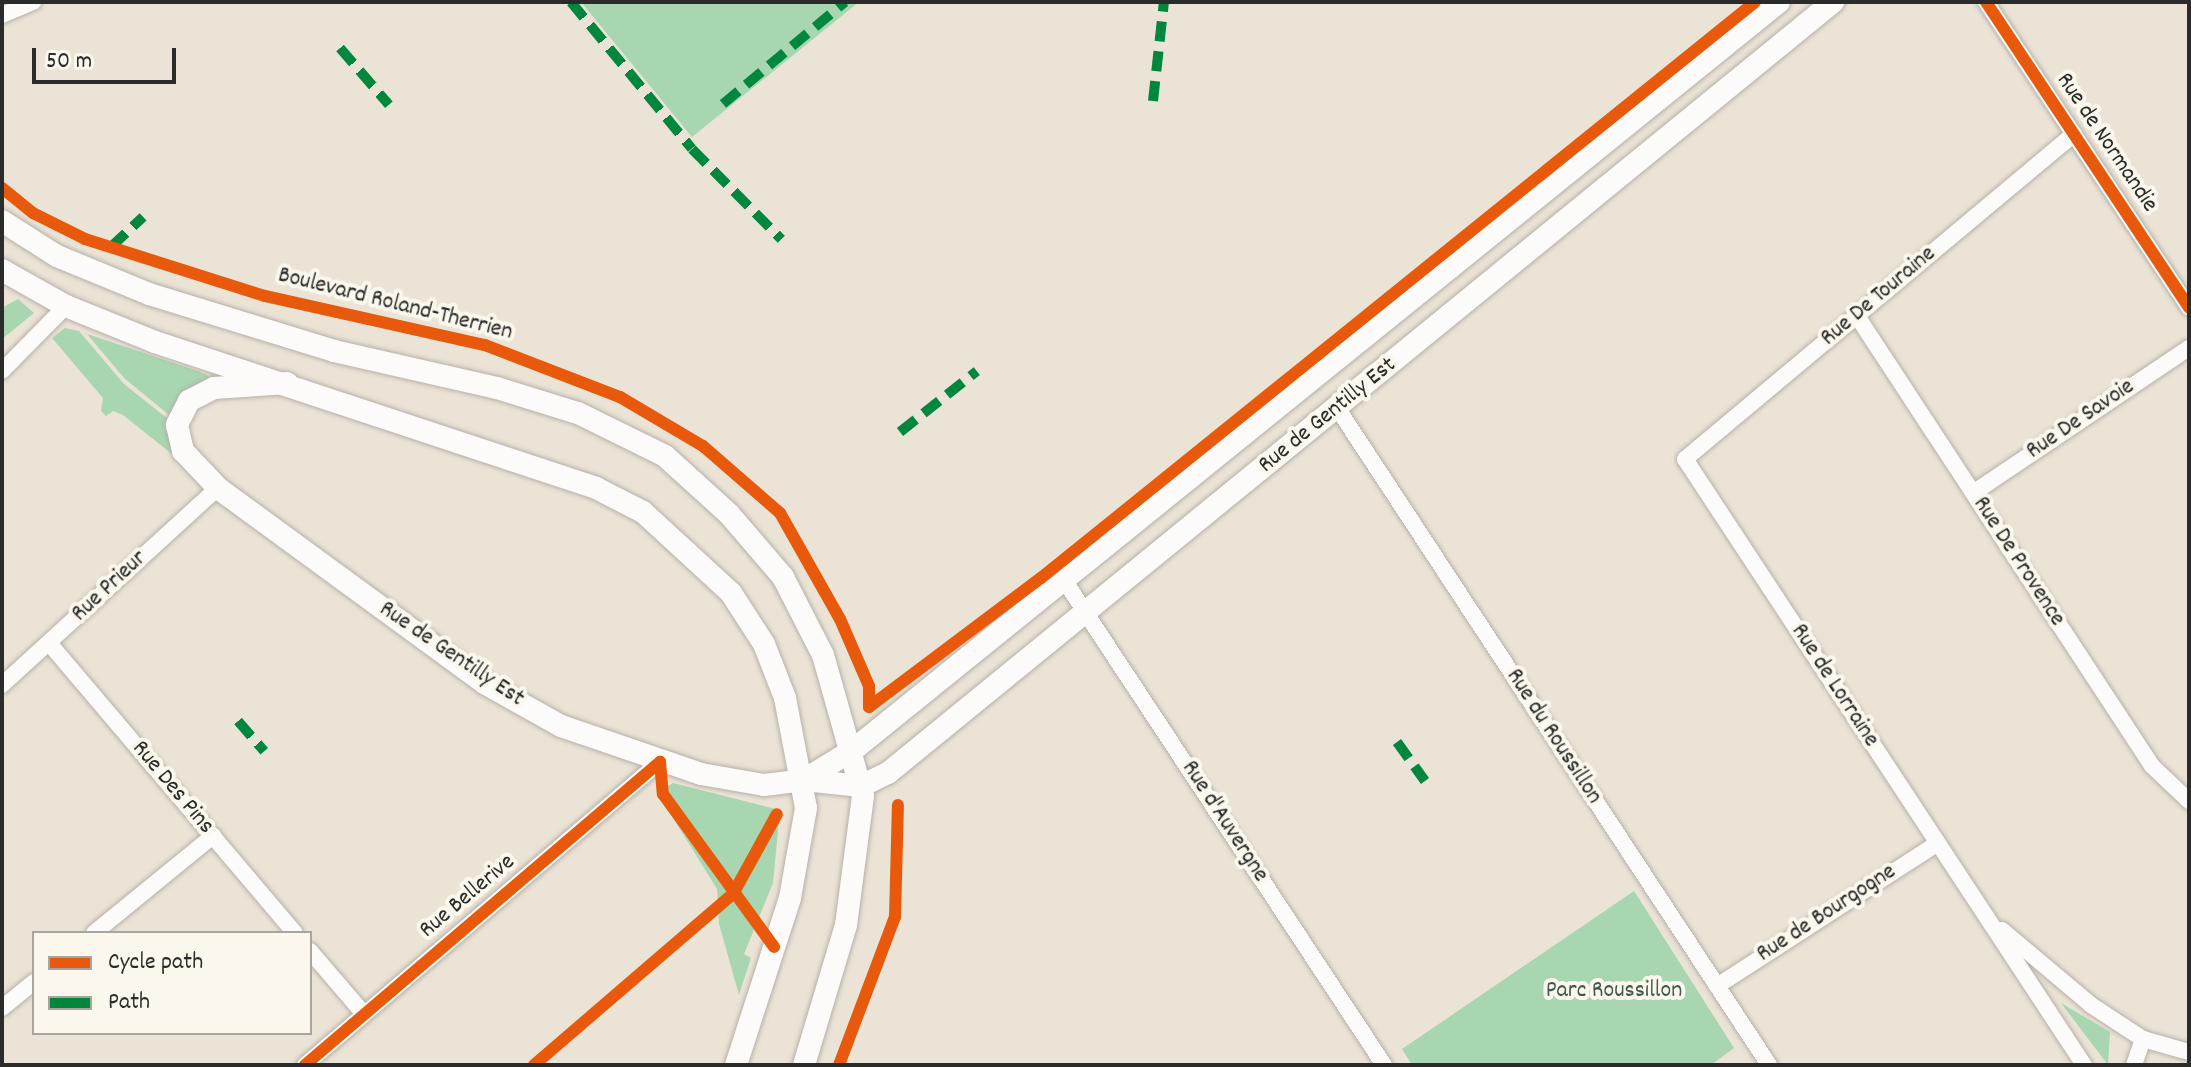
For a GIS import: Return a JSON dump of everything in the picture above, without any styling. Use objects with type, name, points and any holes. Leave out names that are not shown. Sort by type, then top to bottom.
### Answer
[{"type":"street","points":[[2,15],[33,2]]},
{"type":"street","name":"Rue de Gentilly Est","points":[[804,780],[853,750],[1779,2]]},
{"type":"street","name":"Rue de Gentilly Est","points":[[287,383],[214,388],[183,410],[177,425],[183,451],[218,488],[484,683],[561,726],[660,762],[764,785],[804,780],[861,786],[888,773],[1338,409],[1833,2]]},
{"type":"street","name":"Rue de Normandie","points":[[1986,2],[2189,308]]},
{"type":"street","name":"Rue De Touraine","points":[[1685,459],[2074,134]]},
{"type":"street","points":[[2,221],[57,256],[149,294],[334,351],[564,409],[665,456],[729,514],[783,577],[823,655],[861,786],[846,925],[804,1065]]},
{"type":"street","points":[[3,274],[66,306],[155,342],[287,383],[596,488],[643,512],[731,593],[764,644],[791,719],[804,780],[806,808],[790,898],[736,1065]]},
{"type":"street","points":[[2,371],[66,306]]},
{"type":"street","name":"Rue De Provence","points":[[1857,316],[2152,766],[2189,801]]},
{"type":"street","name":"Rue De Savoie","points":[[1973,493],[2189,348]]},
{"type":"street","name":"Rue du Roussillon","points":[[1338,409],[1769,1065]]},
{"type":"street","name":"Rue de Lorraine","points":[[1685,459],[2084,1065]]},
{"type":"street","name":"Rue Prieur","points":[[2,685],[218,488]]},
{"type":"street","name":"Rue d'Auvergne","points":[[1064,580],[1384,1065]]},
{"type":"street","name":"Rue Des Pins","points":[[49,643],[293,931]]},
{"type":"street","name":"Rue Bellerive","points":[[305,1065],[660,762]]},
{"type":"street","points":[[96,931],[213,836]]},
{"type":"street","name":"Rue de Bourgogne","points":[[1717,986],[1938,843]]},
{"type":"street","name":"Rue de Lorraine","points":[[1984,913],[2049,973],[2143,1039],[2189,1052]]},
{"type":"street","points":[[312,953],[364,1014]]},
{"type":"street","points":[[2,1008],[32,984]]},
{"type":"street","points":[[2134,1065],[2143,1039]]},
{"type":"green space","points":[[581,2],[859,2],[692,137]]},
{"type":"green space","points":[[18,299],[34,313],[2,339],[2,308]]},
{"type":"green space","points":[[65,328],[79,331],[124,384],[168,419],[187,466],[123,415],[113,411],[106,416],[101,411],[103,398],[52,338]]},
{"type":"green space","points":[[87,334],[210,377],[181,395],[169,415],[124,378]]},
{"type":"green space","points":[[673,783],[780,810],[773,883],[744,954],[751,958],[739,995],[719,924],[717,889],[657,792]]},
{"type":"green space","name":"Parc Roussillon","points":[[1634,891],[1734,1048],[1711,1065],[1412,1065],[1402,1049]]},
{"type":"green space","points":[[2061,1003],[2110,1032],[2108,1065]]},
{"type":"marked path","points":[[571,2],[692,149],[781,239]]},
{"type":"marked path","points":[[723,104],[845,2]]},
{"type":"marked path","points":[[1153,101],[1164,2]]},
{"type":"marked path","points":[[340,48],[389,105]]},
{"type":"marked path","points":[[111,247],[143,217]]},
{"type":"marked path","points":[[900,432],[977,371]]},
{"type":"marked path","points":[[238,721],[264,751]]},
{"type":"marked path","points":[[1397,742],[1425,781]]},
{"type":"cycle path","points":[[869,707],[1041,578],[1755,2]]},
{"type":"cycle path","points":[[1986,2],[2189,308]]},
{"type":"cycle path","name":"Boulevard Roland-Therrien","points":[[2,188],[33,213],[85,239],[265,296],[485,345],[620,397],[703,446],[780,513],[840,619],[869,686],[869,707]]},
{"type":"cycle path","points":[[660,762],[663,794],[774,947]]},
{"type":"cycle path","points":[[305,1065],[660,762]]},
{"type":"cycle path","points":[[839,1065],[895,917],[898,805]]},
{"type":"cycle path","points":[[534,1065],[733,894],[777,814]]}]
